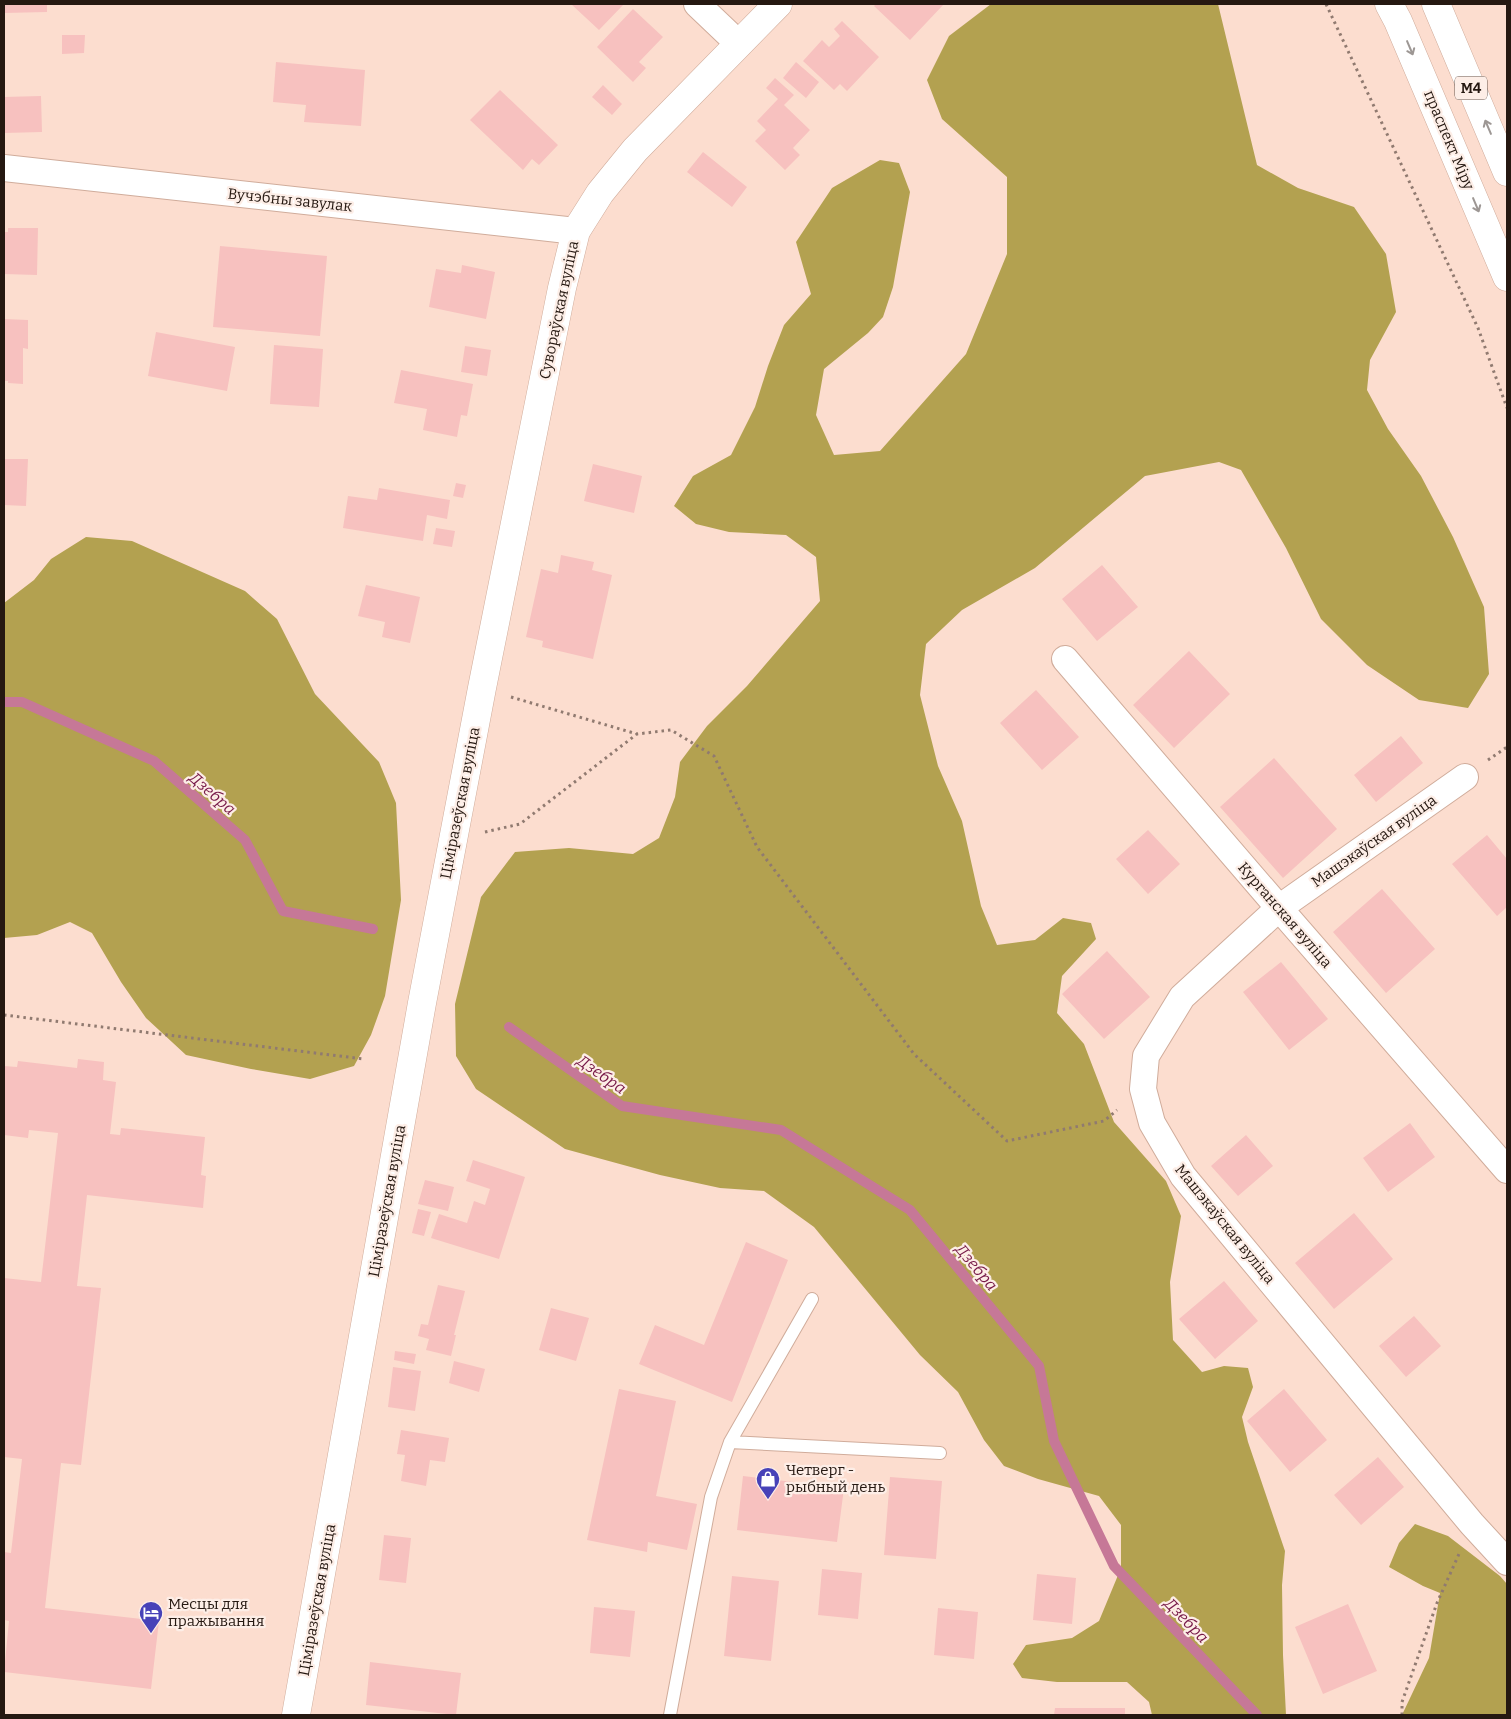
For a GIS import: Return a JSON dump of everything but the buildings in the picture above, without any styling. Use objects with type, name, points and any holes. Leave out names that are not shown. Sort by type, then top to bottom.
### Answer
[{"type":"main road","name":"Сувораўская вуліца","points":[[482,688],[562,288],[576,231],[600,192],[635,150],[778,4]]},
{"type":"main road","name":"праспект Міру","points":[[1389,4],[1398,21],[1507,277]]},
{"type":"main road","name":"М4","points":[[1436,4],[1507,172]]},
{"type":"main road","name":"Ціміразеўская вуліца","points":[[296,1715],[482,688]]},
{"type":"street","points":[[697,4],[739,44]]},
{"type":"street","name":"Вучэбны завулак","points":[[4,168],[576,231]]},
{"type":"street","name":"Курганская вуліца","points":[[1065,659],[1507,1170]]},
{"type":"street","name":"Машэкаўская вуліца","points":[[1465,777],[1279,908],[1182,997],[1146,1056],[1143,1089],[1152,1123],[1183,1176],[1472,1524],[1507,1562]]},
{"type":"lane","points":[[670,1715],[711,1498],[730,1442],[812,1299]]},
{"type":"lane","points":[[730,1442],[940,1453]]},
{"type":"path","points":[[1326,4],[1478,328],[1507,408]]},
{"type":"path","points":[[482,688],[637,734],[671,730],[714,756],[757,847],[914,1054],[1007,1140],[1104,1120],[1143,1089]]},
{"type":"path","points":[[453,840],[520,824],[637,734]]},
{"type":"path","points":[[4,1015],[364,1059]]},
{"type":"path","points":[[1402,1715],[1402,1702],[1437,1603],[1472,1524]]},
{"type":"shaded area","points":[[991,4],[1218,4],[1257,165],[1298,188],[1354,207],[1386,254],[1396,312],[1370,360],[1367,390],[1388,429],[1421,476],[1453,537],[1484,607],[1489,674],[1468,708],[1419,700],[1367,665],[1321,619],[1286,548],[1241,470],[1219,462],[1145,476],[1035,568],[962,610],[926,644],[920,695],[938,766],[962,821],[981,906],[997,945],[1035,940],[1063,918],[1091,923],[1096,939],[1062,976],[1057,1013],[1084,1044],[1114,1122],[1166,1181],[1181,1216],[1170,1282],[1173,1340],[1202,1372],[1224,1366],[1248,1368],[1253,1387],[1242,1417],[1248,1442],[1285,1551],[1282,1585],[1286,1715],[1152,1715],[1149,1702],[1127,1682],[1057,1682],[1022,1678],[1013,1664],[1026,1645],[1072,1638],[1099,1621],[1121,1568],[1121,1525],[1099,1496],[1038,1479],[1004,1466],[984,1440],[958,1392],[920,1355],[814,1227],[764,1191],[720,1188],[660,1175],[565,1149],[476,1089],[456,1056],[455,1004],[481,897],[515,852],[569,848],[633,854],[659,838],[675,797],[680,762],[707,726],[747,686],[820,601],[816,557],[786,535],[729,532],[696,524],[674,506],[693,476],[731,455],[755,407],[784,325],[811,294],[796,242],[832,188],[880,160],[899,163],[910,192],[893,287],[883,317],[868,333],[824,369],[816,415],[834,455],[880,451],[966,354],[1007,254],[1007,177],[942,119],[927,80],[949,36]]},
{"type":"shaded area","points":[[86,537],[132,541],[245,591],[277,619],[315,694],[379,762],[396,803],[401,900],[385,996],[371,1035],[354,1066],[310,1079],[186,1055],[146,1018],[121,982],[92,933],[70,922],[37,935],[4,938],[4,603],[34,580],[51,559]]},
{"type":"shaded area","points":[[1415,1524],[1448,1536],[1500,1576],[1507,1584],[1507,1715],[1402,1715],[1429,1658],[1440,1593],[1389,1567],[1399,1543]]},
{"type":"waterway","name":"Дзебра","points":[[4,702],[22,702],[154,761],[245,840],[283,911],[373,929]]},
{"type":"waterway","name":"Дзебра","points":[[509,1027],[622,1106],[781,1130],[910,1210],[1039,1366],[1054,1441],[1114,1566],[1257,1715]]},
{"type":"place","name":"Четверг - рыбный день","points":[[768,1500]]},
{"type":"place","name":"Месцы для пражывання","points":[[151,1634]]}]
